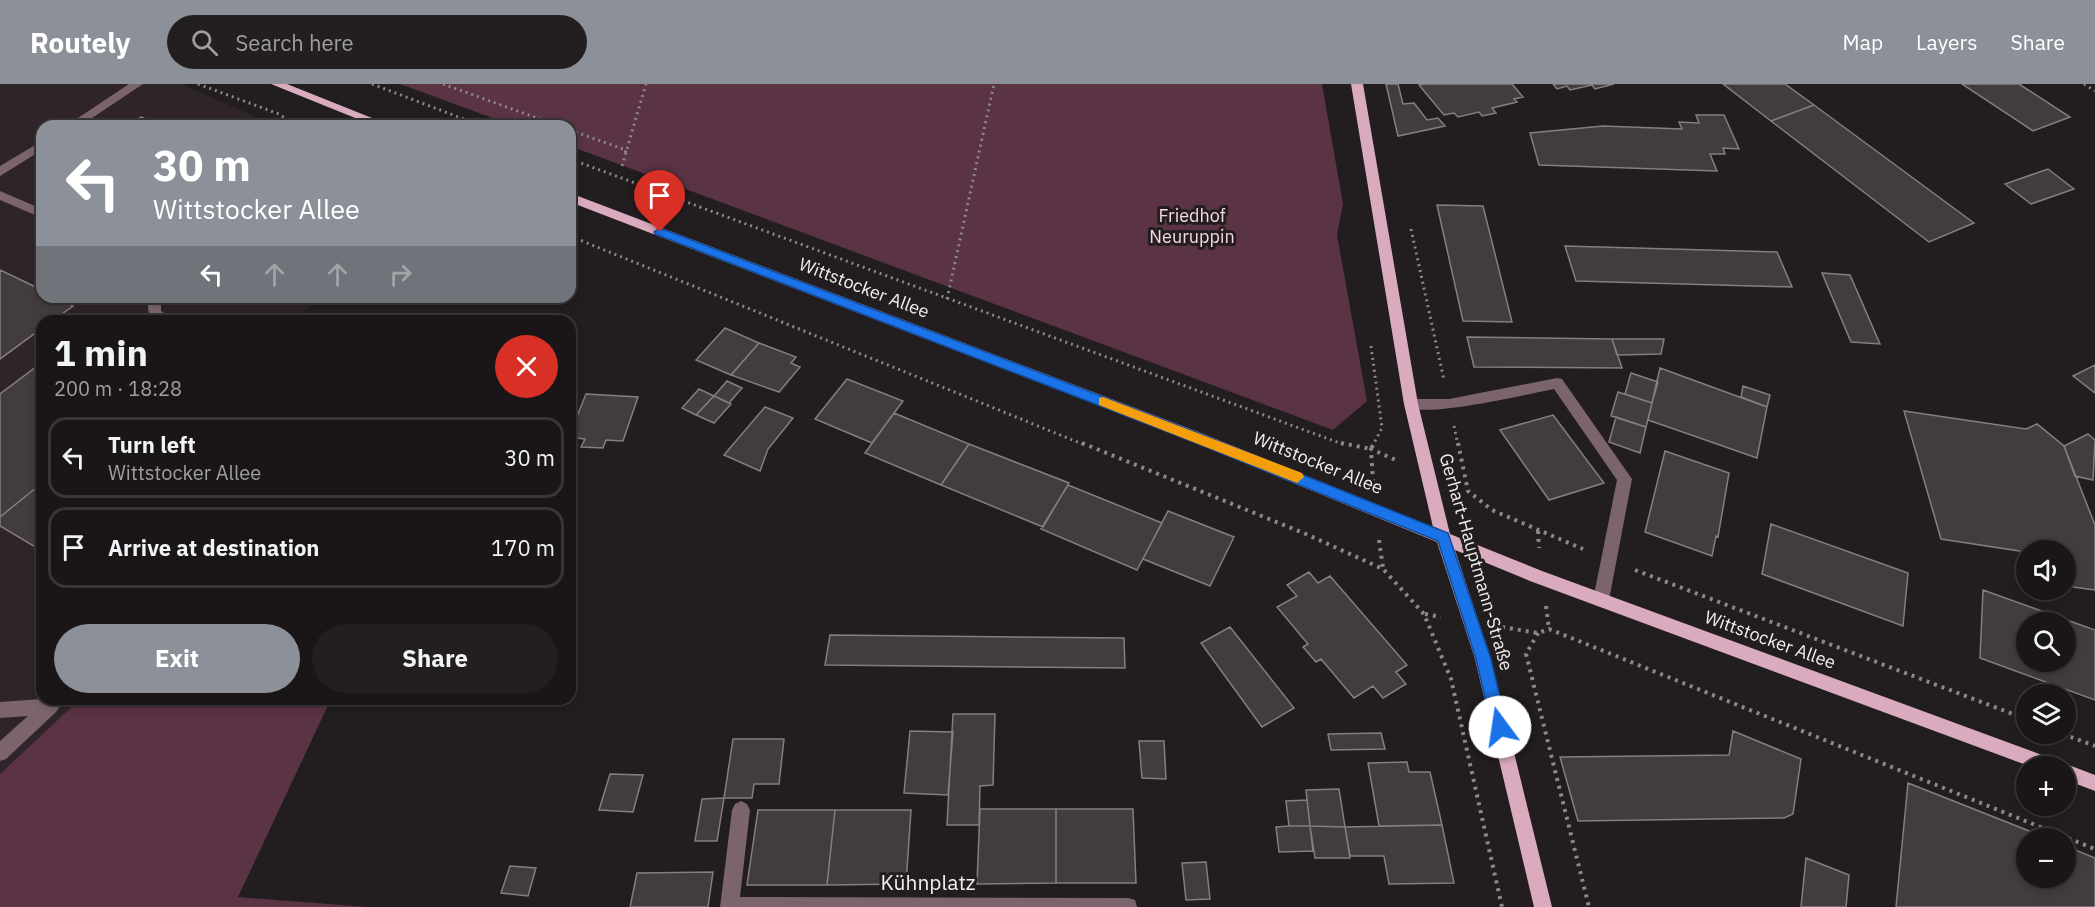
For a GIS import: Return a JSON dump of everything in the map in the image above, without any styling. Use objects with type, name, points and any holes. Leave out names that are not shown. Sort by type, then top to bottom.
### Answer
[{"type":"main road","points":[[277,84],[370,120]]},
{"type":"main road","name":"Gerhart-Hauptmann-Straße","points":[[1357,84],[1411,404],[1443,537],[1483,659],[1543,907]]},
{"type":"main road","name":"Wittstocker Allee","points":[[576,199],[1196,437],[1601,600],[2023,756]]},
{"type":"main road","points":[[2076,776],[2095,783]]},
{"type":"street","points":[[81,120],[137,84]]},
{"type":"street","points":[[0,172],[36,149]]},
{"type":"street","points":[[0,195],[36,211]]},
{"type":"street","points":[[1411,404],[1449,404],[1557,383],[1625,479],[1611,560],[1601,600]]},
{"type":"street","points":[[0,710],[36,705]]},
{"type":"street","points":[[0,753],[51,705]]},
{"type":"street","points":[[729,906],[741,810]]},
{"type":"street","name":"Kühnplatz","points":[[729,906],[1128,907]]},
{"type":"path","points":[[198,84],[279,114],[288,120]]},
{"type":"path","points":[[372,84],[466,120]]},
{"type":"path","points":[[443,84],[542,120]]},
{"type":"path","points":[[576,132],[626,150],[622,166],[646,84]]},
{"type":"path","points":[[947,299],[994,84]]},
{"type":"path","points":[[2084,84],[2095,91]]},
{"type":"path","points":[[576,161],[1351,447],[1371,449],[1382,428],[1370,337]]},
{"type":"path","points":[[1409,222],[1468,490],[1492,510],[1733,610],[1899,669],[2016,715]]},
{"type":"path","points":[[576,238],[1306,534],[1383,569],[1424,614],[1451,679],[1502,907]]},
{"type":"path","points":[[1589,907],[1536,702],[1526,654],[1538,633],[1549,629],[2095,849]]},
{"type":"path","points":[[2076,739],[2095,746]]},
{"type":"shaded area","points":[[0,84],[181,84],[263,120],[36,120],[36,303],[315,303],[300,315],[36,315],[36,705],[74,705],[0,774]]},
{"type":"green space","name":"Friedhof Neuruppin","points":[[400,84],[1322,84],[1343,204],[1337,235],[1367,401],[1333,430],[576,148],[576,120],[498,120]]},
{"type":"green space","points":[[74,705],[328,705],[238,897],[368,907],[0,907],[0,774]]},
{"type":"building","points":[[1386,84],[1398,84],[1403,104],[1414,103],[1427,120],[1438,118],[1445,126],[1398,136]]},
{"type":"building","points":[[1512,84],[1523,97],[1514,99],[1517,102],[1492,108],[1496,113],[1482,116],[1479,112],[1458,117],[1454,113],[1444,115],[1419,85]]},
{"type":"building","points":[[1553,84],[1614,84],[1595,89],[1592,85],[1570,90],[1567,86],[1557,89]]},
{"type":"building","points":[[1723,84],[1785,84],[1814,105],[1771,121]]},
{"type":"building","points":[[1962,84],[2019,84],[2070,117],[2033,131]]},
{"type":"building","points":[[1814,105],[1974,223],[1929,242],[1771,121]]},
{"type":"building","points":[[1696,115],[1724,115],[1739,149],[1723,148],[1725,154],[1710,154],[1717,171],[1539,165],[1530,133],[1603,126],[1682,129],[1679,122],[1699,123]]},
{"type":"building","points":[[2048,169],[2074,189],[2031,204],[2005,184]]},
{"type":"building","points":[[1437,205],[1483,206],[1512,322],[1463,321]]},
{"type":"building","points":[[1565,246],[1777,252],[1792,287],[1576,281]]},
{"type":"building","points":[[0,270],[36,287],[36,303],[67,303],[73,306],[60,315],[36,315],[36,332],[0,359]]},
{"type":"building","points":[[1822,273],[1850,275],[1880,344],[1851,342]]},
{"type":"building","points":[[725,328],[759,343],[731,375],[696,360]]},
{"type":"building","points":[[1467,337],[1612,339],[1622,368],[1474,367]]},
{"type":"building","points":[[1612,339],[1664,339],[1661,354],[1617,355]]},
{"type":"building","points":[[759,343],[796,357],[791,363],[800,367],[779,392],[731,375]]},
{"type":"building","points":[[2095,365],[2095,393],[2073,376]]},
{"type":"building","points":[[36,367],[36,488],[0,517],[0,394]]},
{"type":"building","points":[[1660,368],[1767,407],[1757,458],[1648,420]]},
{"type":"building","points":[[1631,373],[1658,382],[1652,403],[1625,394]]},
{"type":"building","points":[[847,379],[903,401],[872,443],[815,419]]},
{"type":"building","points":[[727,381],[742,388],[729,403],[714,396]]},
{"type":"building","points":[[1743,386],[1770,395],[1767,407],[1741,397]]},
{"type":"building","points":[[699,389],[714,396],[696,415],[682,408]]},
{"type":"building","points":[[1618,392],[1652,403],[1646,427],[1611,416]]},
{"type":"building","points":[[586,394],[638,397],[623,441],[606,440],[603,448],[581,447],[585,439],[576,438],[576,419]]},
{"type":"building","points":[[714,396],[731,404],[714,423],[696,415]]},
{"type":"building","points":[[765,407],[793,418],[768,449],[760,471],[724,455]]},
{"type":"building","points":[[1904,411],[2026,429],[2037,424],[2064,446],[2095,525],[2095,590],[2076,587],[2076,540],[2016,540],[2016,550],[1941,539]]},
{"type":"building","points":[[894,413],[969,444],[941,485],[865,453]]},
{"type":"building","points":[[1553,415],[1604,483],[1549,500],[1500,430]]},
{"type":"building","points":[[1616,417],[1646,427],[1640,453],[1609,442]]},
{"type":"building","points":[[2088,434],[2095,440],[2093,480],[2075,476],[2064,446]]},
{"type":"building","points":[[969,444],[1069,483],[1043,527],[941,485]]},
{"type":"building","points":[[1665,451],[1729,473],[1718,537],[1716,536],[1712,556],[1645,532]]},
{"type":"building","points":[[1068,485],[1162,523],[1137,570],[1041,529]]},
{"type":"building","points":[[36,488],[36,547],[0,526],[0,517]]},
{"type":"building","points":[[1168,511],[1234,537],[1210,586],[1143,559]]},
{"type":"building","points":[[1771,524],[1908,573],[1903,626],[1762,574]]},
{"type":"building","points":[[1309,572],[1318,583],[1330,576],[1407,665],[1396,672],[1406,684],[1383,698],[1373,686],[1354,698],[1321,659],[1316,662],[1303,647],[1308,644],[1277,607],[1297,596],[1287,585]]},
{"type":"building","points":[[1983,590],[2045,612],[2016,612],[2016,671],[1980,658]]},
{"type":"building","points":[[2076,623],[2095,630],[2095,700],[2076,693],[2076,684],[2051,684],[2018,672],[2076,672]]},
{"type":"building","points":[[1230,627],[1294,708],[1262,727],[1201,643]]},
{"type":"building","points":[[830,635],[1124,638],[1125,668],[825,665]]},
{"type":"building","points":[[953,714],[995,714],[993,785],[980,786],[979,825],[947,825]]},
{"type":"building","points":[[910,731],[953,732],[948,795],[904,793]]},
{"type":"building","points":[[1733,731],[1801,759],[1793,814],[1784,818],[1578,821],[1560,757],[1729,755]]},
{"type":"building","points":[[1381,733],[1385,749],[1331,750],[1328,734]]},
{"type":"building","points":[[733,739],[784,739],[779,784],[754,784],[752,798],[724,798]]},
{"type":"building","points":[[1139,741],[1164,741],[1166,779],[1142,778]]},
{"type":"building","points":[[1407,762],[1409,772],[1430,772],[1442,825],[1379,826],[1368,763]]},
{"type":"building","points":[[610,774],[643,775],[633,812],[599,810]]},
{"type":"building","points":[[1908,783],[2022,828],[2016,828],[2016,888],[2076,888],[2076,850],[2095,858],[2095,907],[1896,907]]},
{"type":"building","points":[[1339,789],[1345,827],[1310,826],[1306,790]]},
{"type":"building","points":[[724,798],[717,841],[695,841],[702,799]]},
{"type":"building","points":[[1307,800],[1310,826],[1289,826],[1286,801]]},
{"type":"building","points":[[980,809],[1056,809],[1056,883],[977,884]]},
{"type":"building","points":[[1056,809],[1133,809],[1136,883],[1056,883]]},
{"type":"building","points":[[758,810],[835,810],[827,885],[747,885]]},
{"type":"building","points":[[835,810],[911,810],[906,884],[827,885]]},
{"type":"building","points":[[1442,825],[1454,883],[1389,884],[1384,856],[1350,856],[1345,827]]},
{"type":"building","points":[[1310,826],[1313,851],[1279,852],[1276,827]]},
{"type":"building","points":[[1310,826],[1345,827],[1350,858],[1315,858]]},
{"type":"building","points":[[1806,858],[1849,875],[1846,907],[1801,907]]},
{"type":"building","points":[[1206,862],[1210,899],[1186,900],[1182,863]]},
{"type":"building","points":[[510,866],[536,868],[528,896],[501,893]]},
{"type":"building","points":[[713,872],[708,907],[630,907],[637,873]]},
{"type":"slow traffic","points":[[1103,402],[1297,477]]},
{"type":"route","points":[[660,232],[1196,437],[1443,537],[1483,659],[1500,727]]}]
